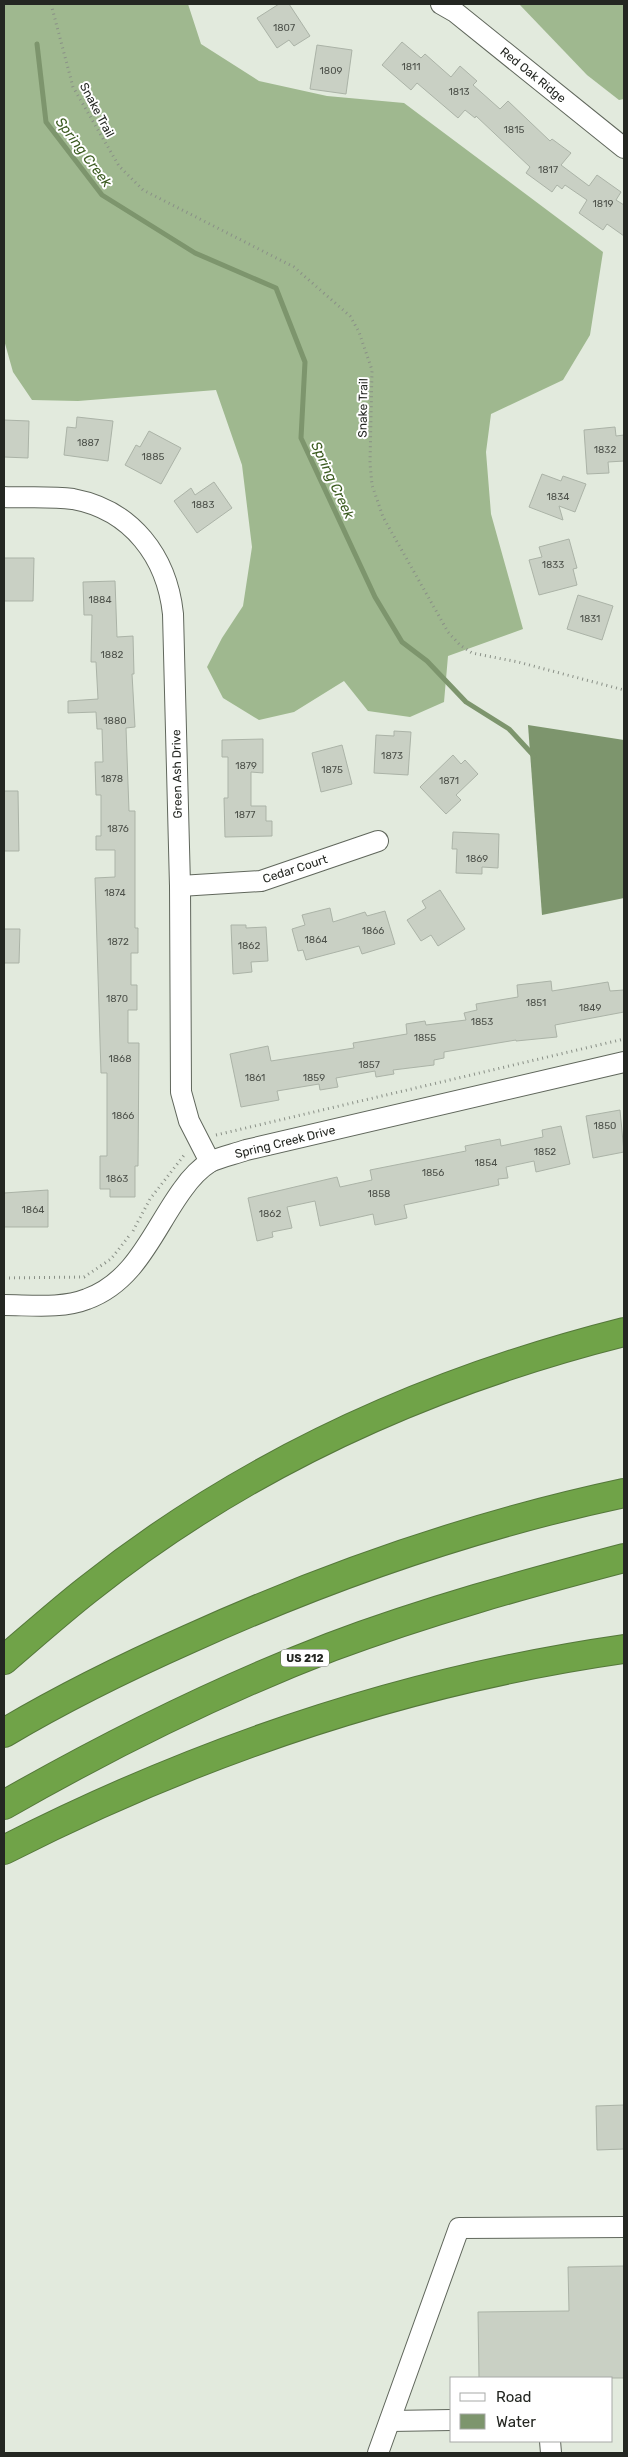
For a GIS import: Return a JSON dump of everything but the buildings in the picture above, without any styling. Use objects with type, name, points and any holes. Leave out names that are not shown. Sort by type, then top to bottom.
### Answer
[{"type":"highway","points":[[4,1660],[87,1589],[159,1538],[262,1472],[320,1441],[436,1391],[560,1349],[624,1332]]},
{"type":"highway","points":[[4,1733],[159,1653],[312,1587],[462,1535],[624,1493]]},
{"type":"highway","name":"US 212","points":[[4,1806],[115,1744],[186,1709],[331,1647],[480,1597],[624,1558]]},
{"type":"highway","points":[[4,1850],[66,1818],[266,1736],[396,1697],[472,1678],[624,1649]]},
{"type":"street","name":"Red Oak Ridge","points":[[441,4],[455,12],[624,148]]},
{"type":"street","name":"Green Ash Drive","points":[[4,497],[72,499],[96,506],[115,515],[135,530],[148,545],[163,570],[171,591],[174,614],[180,886],[181,1092],[189,1121],[210,1162]]},
{"type":"street","name":"Cedar Court","points":[[180,886],[262,881],[378,841]]},
{"type":"street","name":"Spring Creek Drive","points":[[4,1305],[66,1304],[87,1299],[110,1287],[129,1271],[142,1255],[174,1201],[192,1177],[210,1162],[256,1148],[624,1062]]},
{"type":"street","points":[[378,2453],[458,2228],[624,2227]]},
{"type":"street","points":[[390,2421],[450,2420]]},
{"type":"path","name":"Snake Trail","points":[[51,4],[73,87],[119,166],[143,190],[294,267],[350,316],[359,332],[372,370],[370,464],[374,494],[383,517],[448,632],[472,653],[518,662],[624,690]]},
{"type":"shaded area","points":[[4,4],[188,4],[201,44],[259,81],[327,96],[404,103],[603,252],[590,335],[563,380],[491,414],[486,452],[491,514],[523,629],[448,656],[444,702],[410,717],[368,711],[344,681],[294,712],[259,720],[223,698],[207,667],[222,638],[243,606],[252,547],[242,465],[216,390],[78,401],[32,400],[13,372],[4,340]]},
{"type":"shaded area","points":[[519,4],[624,4],[624,99],[619,100],[587,75]]},
{"type":"water","points":[[528,725],[624,740],[624,898],[542,915]]},
{"type":"waterway","name":"Spring Creek","points":[[37,44],[46,122],[102,195],[195,253],[276,288],[305,362],[301,438],[375,597],[402,642],[427,661],[466,702],[509,729],[534,756]]}]
